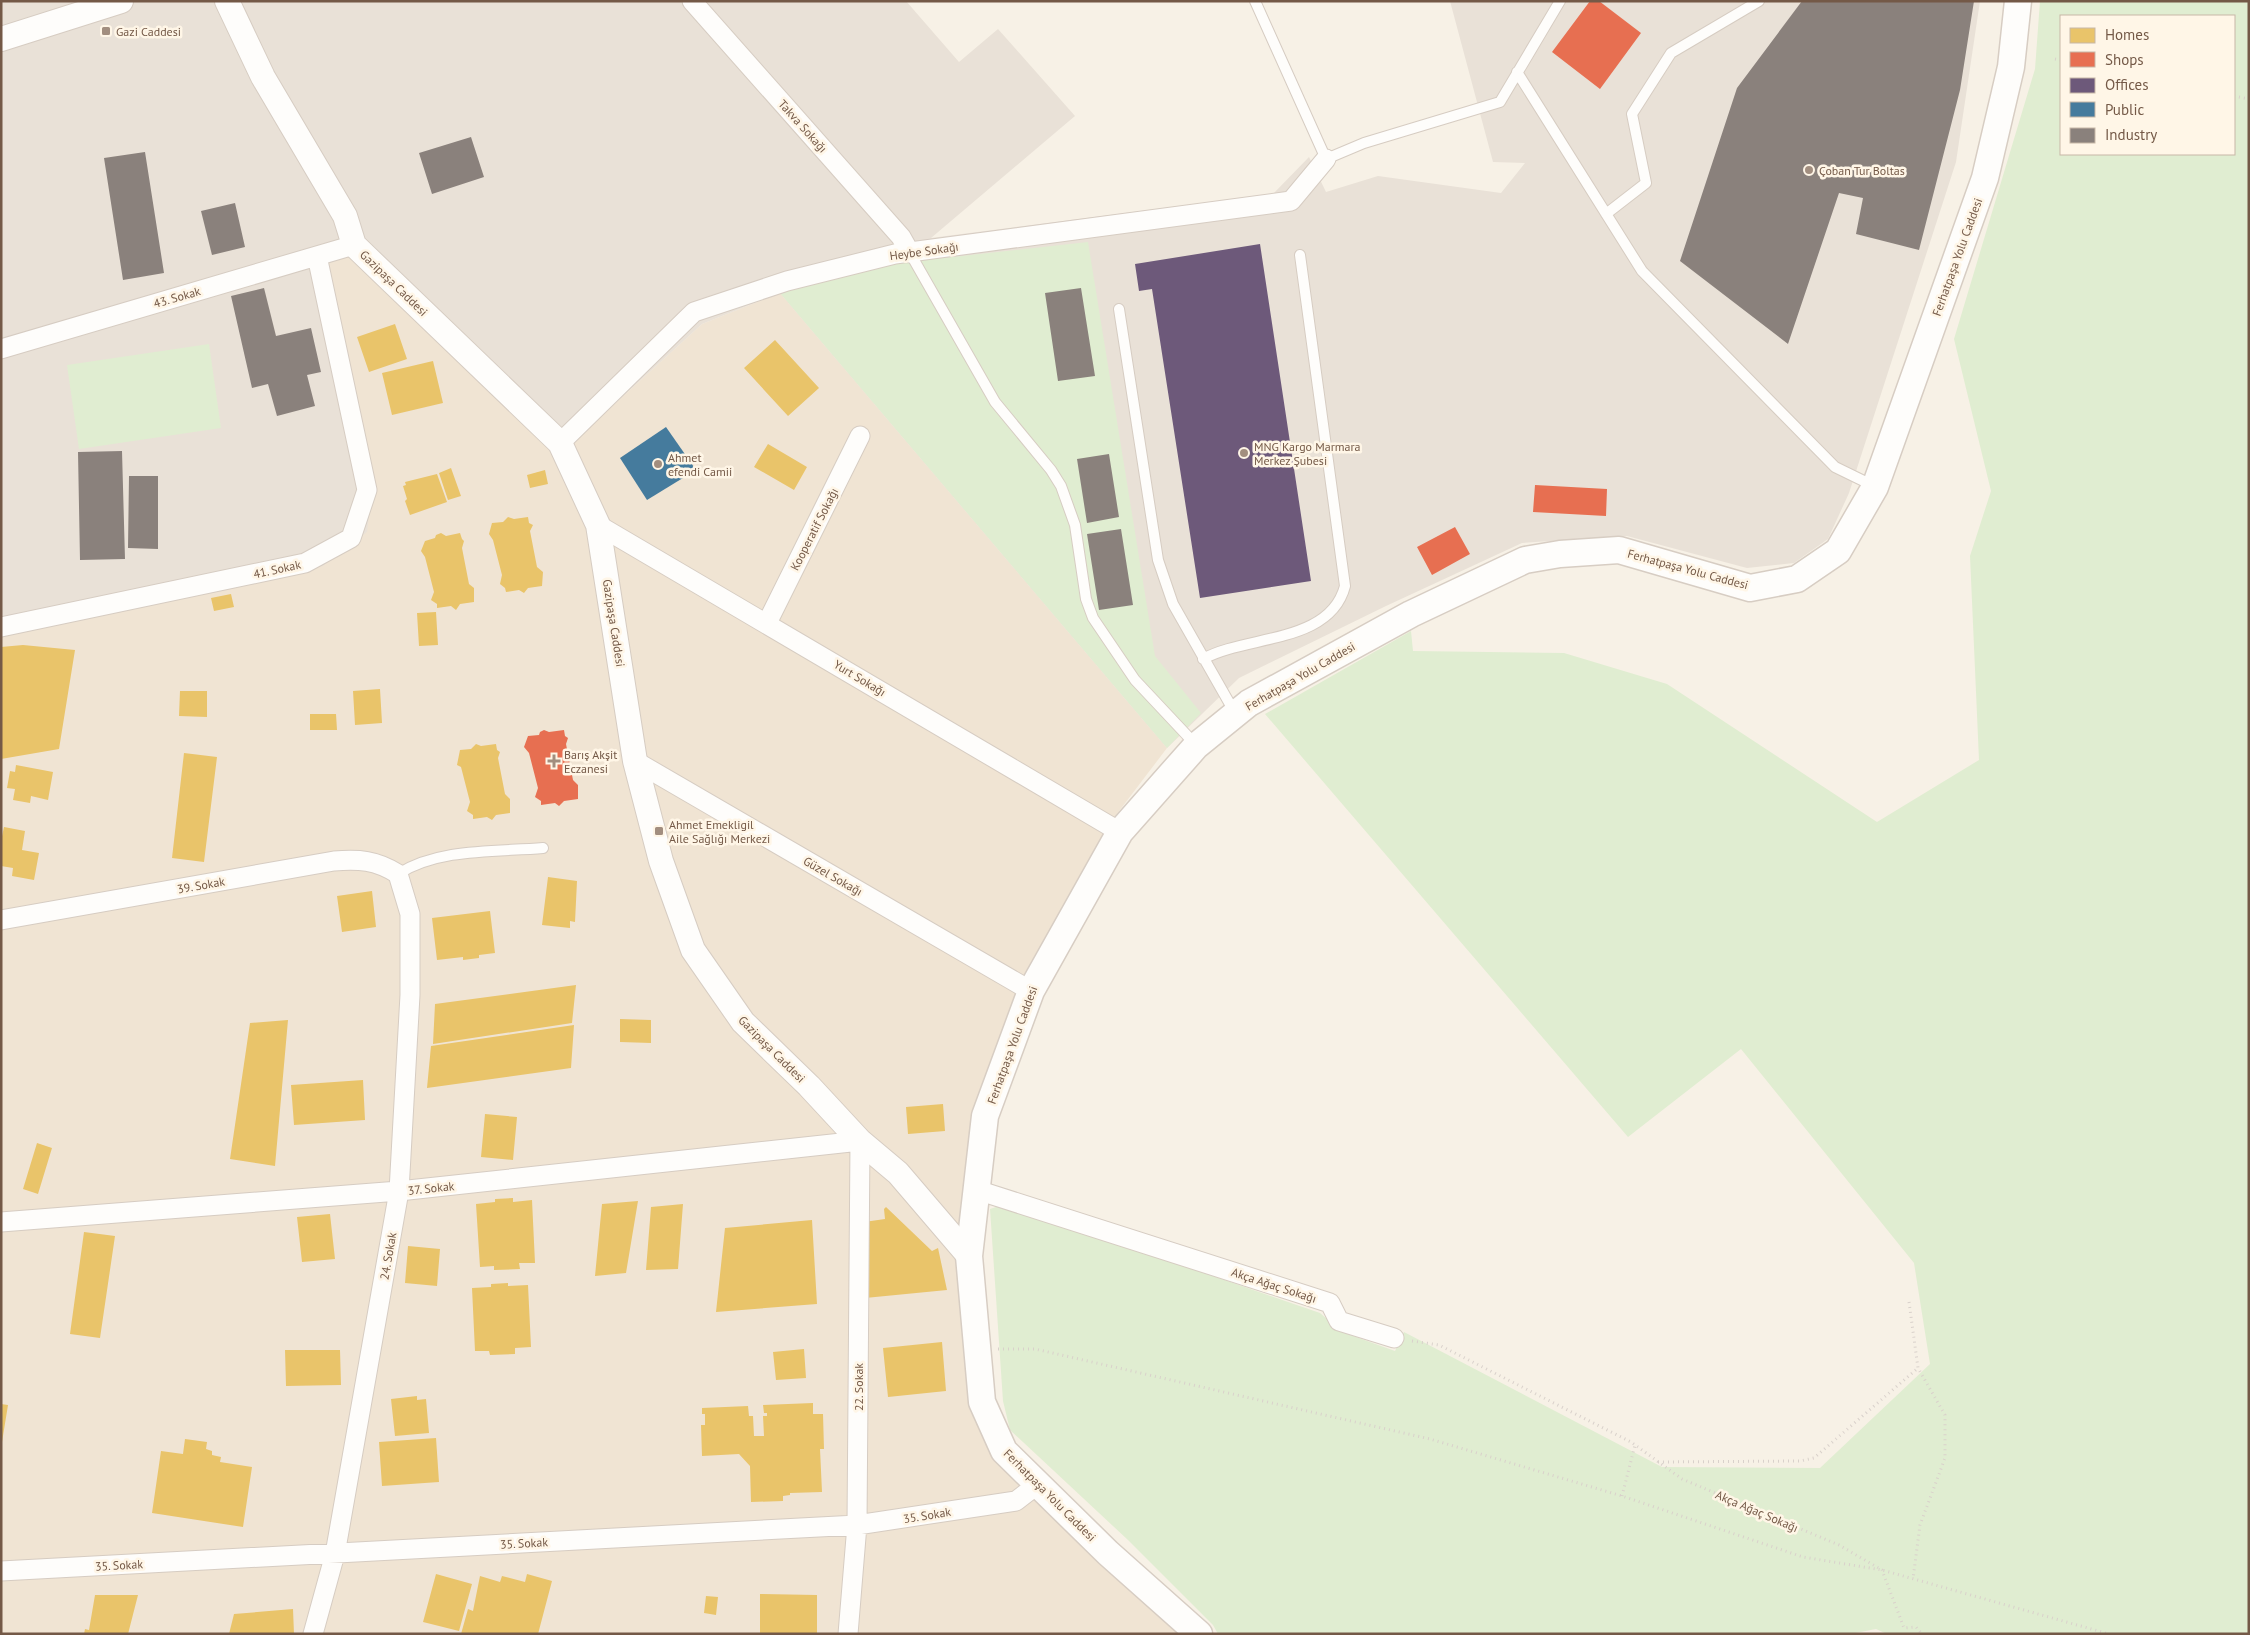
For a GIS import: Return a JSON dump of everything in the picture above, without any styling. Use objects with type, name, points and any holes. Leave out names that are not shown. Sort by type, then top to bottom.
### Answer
[{"type":"main road","name":"Ferhatpaşa Yolu Caddesi","points":[[1199,1634],[1108,1553],[1004,1451],[982,1402],[969,1256],[986,1116],[1030,990],[1120,832],[1196,746],[1249,703],[1411,614],[1525,560],[1560,554],[1619,550],[1750,588],[1797,579],[1838,551],[1875,487],[1985,178],[2011,67],[2018,1]]},
{"type":"street","points":[[1,39],[121,1]]},
{"type":"street","name":"Gazipaşa Caddesi","points":[[227,1],[263,77],[345,216],[354,245],[560,443],[598,525],[635,761],[661,861],[693,950],[743,1022],[860,1141],[898,1174],[969,1256]]},
{"type":"street","name":"Takva Sokağı","points":[[692,1],[901,237],[910,253]]},
{"type":"street","name":"Heybe Sokağı","points":[[560,443],[694,312],[787,281],[895,254],[1291,201],[1326,159]]},
{"type":"street","name":"43. Sokak","points":[[1,349],[354,245]]},
{"type":"street","name":"41. Sokak","points":[[1,626],[304,563],[351,538],[367,490],[318,256]]},
{"type":"street","name":"Kooperatif Sokağı","points":[[767,623],[860,436]]},
{"type":"street","name":"Yurt Sokağı","points":[[598,525],[1120,832]]},
{"type":"street","name":"Güzel Sokağı","points":[[635,761],[1030,990]]},
{"type":"street","name":"39. Sokak","points":[[1,920],[334,861],[358,859],[373,861],[398,874]]},
{"type":"street","name":"24. Sokak","points":[[313,1634],[334,1554],[400,1191],[410,995],[410,914],[398,874]]},
{"type":"street","name":"37. Sokak","points":[[1,1222],[400,1191],[860,1141]]},
{"type":"street","name":"22. Sokak","points":[[848,1634],[857,1526],[860,1141]]},
{"type":"street","name":"Akça Ağaç Sokağı","points":[[977,1190],[1330,1303],[1339,1320],[1394,1338]]},
{"type":"street","name":"35. Sokak","points":[[1,1571],[857,1526],[1016,1501],[1038,1484]]},
{"type":"lane","points":[[1255,1],[1326,159],[1364,143],[1500,102],[1560,1]]},
{"type":"lane","points":[[1606,214],[1646,183],[1632,114],[1671,53],[1759,1]]},
{"type":"lane","points":[[1517,72],[1642,271],[1835,467],[1875,487]]},
{"type":"lane","points":[[910,253],[995,402],[1050,470],[1060,486],[1075,525],[1086,599],[1093,618],[1135,680],[1196,746]]},
{"type":"lane","points":[[1203,659],[1223,649],[1293,633],[1312,626],[1337,604],[1345,586],[1300,255]]},
{"type":"lane","points":[[1119,309],[1158,560],[1173,604],[1236,714]]},
{"type":"lane","points":[[398,874],[415,863],[450,855],[543,848]]},
{"type":"path","points":[[2054,59],[2060,60]]},
{"type":"path","points":[[2235,96],[2249,99]]},
{"type":"path","points":[[1909,1302],[1918,1368],[1945,1414],[1945,1458],[1920,1525],[1913,1579]]},
{"type":"path","name":"Akça Ağaç Sokağı","points":[[1394,1338],[1439,1345],[1636,1445],[1682,1479],[1838,1545],[1882,1570]]},
{"type":"path","points":[[978,1349],[1035,1349],[1430,1439],[1622,1496],[1803,1557],[1882,1570],[2109,1634]]},
{"type":"path","points":[[1658,1462],[1800,1461],[1814,1458],[1918,1368]]},
{"type":"path","points":[[1622,1496],[1636,1445]]},
{"type":"path","points":[[1882,1570],[1904,1628],[1916,1627],[1922,1634]]},
{"type":"shaded area","points":[[1,1],[906,1],[959,62],[998,29],[1075,116],[931,238],[1273,194],[1309,157],[1326,192],[1378,176],[1501,193],[1525,163],[1493,162],[1450,1],[1980,1],[1956,162],[1849,493],[1828,539],[1794,563],[1747,568],[1627,536],[1522,543],[1386,606],[1239,678],[1167,748],[780,293],[702,324],[561,453],[354,253],[324,264],[373,485],[367,532],[323,566],[1,632]]},
{"type":"shaded area","points":[[355,253],[561,453],[702,324],[780,293],[1167,748],[1113,819],[977,1110],[976,1415],[1189,1634],[1,1634],[1,632],[324,264]]},
{"type":"green space","points":[[2040,1],[2249,1],[2249,1634],[1887,1634],[1876,1629],[1850,1634],[1218,1634],[1213,1625],[1128,1540],[1010,1430],[1003,1401],[990,1209],[1005,1204],[1320,1313],[1342,1332],[1395,1351],[1404,1332],[1662,1467],[1820,1468],[1930,1364],[1914,1263],[1741,1049],[1628,1137],[1265,714],[1411,631],[1413,651],[1564,653],[1667,684],[1877,822],[1979,760],[1970,556],[1991,491],[1954,339],[2035,69]]},
{"type":"green space","points":[[1088,242],[1155,656],[1201,713],[1167,748],[780,293],[898,263]]},
{"type":"green space","points":[[209,344],[221,428],[79,449],[67,365]]},
{"type":"building: Homes","points":[[395,324],[407,359],[369,372],[357,337]]},
{"type":"building: Homes","points":[[775,340],[819,388],[788,416],[744,368]]},
{"type":"building: Homes","points":[[433,361],[443,403],[392,415],[382,373]]},
{"type":"building: Homes","points":[[768,444],[807,467],[794,490],[754,467]]},
{"type":"building: Homes","points":[[451,468],[461,496],[448,500],[439,473]]},
{"type":"building: Homes","points":[[545,470],[548,484],[530,488],[527,475]]},
{"type":"building: Homes","points":[[437,474],[447,502],[410,515],[405,501],[407,499],[403,486],[406,485],[405,482]]},
{"type":"building: Homes","points":[[508,517],[514,519],[528,517],[529,523],[533,525],[530,531],[537,567],[543,572],[542,586],[528,588],[524,593],[519,590],[506,592],[505,588],[500,584],[502,575],[493,540],[489,534],[492,523],[503,522]]},
{"type":"building: Homes","points":[[441,533],[446,536],[460,533],[464,541],[462,548],[469,584],[474,588],[474,602],[460,604],[456,610],[451,606],[437,608],[437,604],[431,600],[434,592],[425,557],[421,551],[425,541],[435,538],[436,535]]},
{"type":"building: Homes","points":[[231,594],[234,607],[214,611],[211,598]]},
{"type":"building: Homes","points":[[436,612],[438,645],[419,646],[417,613]]},
{"type":"building: Homes","points":[[23,645],[75,650],[59,749],[1,759],[1,647]]},
{"type":"building: Homes","points":[[380,689],[382,723],[355,725],[353,691]]},
{"type":"building: Homes","points":[[180,691],[207,691],[207,717],[179,716]]},
{"type":"building: Homes","points":[[310,714],[336,714],[337,730],[310,730]]},
{"type":"building: Homes","points":[[476,744],[481,746],[496,744],[497,750],[500,752],[498,758],[505,794],[510,799],[510,813],[496,815],[492,820],[487,817],[473,819],[473,815],[467,811],[470,802],[461,767],[457,765],[460,750],[471,749]]},
{"type":"building: Homes","points":[[184,753],[217,757],[204,862],[172,858]]},
{"type":"building: Homes","points":[[16,765],[53,772],[48,800],[31,796],[30,803],[13,800],[15,789],[7,788],[10,771],[15,772]]},
{"type":"building: Homes","points":[[4,827],[25,831],[22,850],[39,853],[34,880],[12,876],[13,868],[1,866],[1,841]]},
{"type":"building: Homes","points":[[548,877],[577,881],[575,922],[570,921],[570,928],[542,925]]},
{"type":"building: Homes","points":[[372,891],[376,927],[342,932],[337,896]]},
{"type":"building: Homes","points":[[490,911],[495,953],[463,960],[463,957],[437,960],[432,918]]},
{"type":"building: Homes","points":[[576,985],[572,1023],[433,1044],[435,1004]]},
{"type":"building: Homes","points":[[620,1019],[651,1020],[651,1043],[620,1042]]},
{"type":"building: Homes","points":[[288,1020],[275,1166],[230,1159],[250,1023]]},
{"type":"building: Homes","points":[[574,1025],[571,1068],[427,1088],[431,1046]]},
{"type":"building: Homes","points":[[363,1080],[365,1120],[294,1125],[291,1085]]},
{"type":"building: Homes","points":[[943,1104],[945,1131],[908,1134],[906,1107]]},
{"type":"building: Homes","points":[[485,1114],[517,1117],[513,1160],[481,1157]]},
{"type":"building: Homes","points":[[37,1143],[52,1148],[38,1194],[23,1189]]},
{"type":"building: Homes","points":[[513,1198],[513,1202],[532,1200],[535,1263],[519,1263],[520,1269],[494,1270],[494,1266],[480,1267],[476,1204],[495,1202],[495,1199]]},
{"type":"building: Homes","points":[[638,1201],[626,1273],[595,1276],[602,1204]]},
{"type":"building: Homes","points":[[683,1204],[678,1269],[646,1270],[651,1207]]},
{"type":"building: Homes","points":[[886,1207],[932,1251],[938,1248],[947,1290],[865,1298],[864,1222],[885,1219],[884,1209]]},
{"type":"building: Homes","points":[[330,1214],[335,1259],[302,1262],[297,1217]]},
{"type":"building: Homes","points":[[812,1220],[817,1304],[716,1312],[725,1228]]},
{"type":"building: Homes","points":[[84,1232],[115,1236],[100,1338],[70,1334]]},
{"type":"building: Homes","points":[[408,1246],[440,1249],[437,1286],[405,1283]]},
{"type":"building: Homes","points":[[508,1283],[508,1286],[528,1285],[531,1347],[515,1348],[515,1354],[490,1355],[489,1351],[475,1351],[472,1288],[491,1287],[491,1284]]},
{"type":"building: Homes","points":[[942,1342],[946,1391],[888,1397],[883,1348]]},
{"type":"building: Homes","points":[[804,1349],[806,1378],[776,1380],[773,1352]]},
{"type":"building: Homes","points":[[285,1350],[340,1350],[341,1385],[286,1386]]},
{"type":"building: Homes","points":[[417,1396],[417,1400],[426,1399],[429,1433],[395,1436],[391,1399]]},
{"type":"building: Homes","points":[[813,1403],[813,1414],[823,1414],[824,1449],[820,1449],[822,1492],[790,1493],[790,1495],[783,1496],[783,1501],[751,1502],[750,1466],[739,1454],[702,1456],[701,1425],[705,1425],[705,1414],[702,1414],[702,1408],[748,1406],[749,1416],[753,1416],[754,1436],[764,1436],[763,1416],[767,1416],[767,1413],[764,1413],[763,1405]]},
{"type":"building: Homes","points":[[1,1404],[8,1405],[2,1442],[1,1442]]},
{"type":"building: Homes","points":[[436,1438],[439,1482],[382,1486],[379,1442]]},
{"type":"building: Homes","points":[[185,1439],[207,1442],[206,1449],[212,1451],[212,1455],[221,1457],[220,1462],[252,1467],[243,1527],[152,1513],[161,1451],[183,1454]]},
{"type":"building: Homes","points":[[436,1574],[472,1584],[459,1631],[423,1622]]},
{"type":"building: Homes","points":[[527,1574],[552,1581],[538,1634],[461,1634],[468,1609],[473,1611],[480,1576],[500,1582],[502,1576],[525,1582]]},
{"type":"building: Homes","points":[[760,1594],[817,1595],[817,1634],[760,1634]]},
{"type":"building: Homes","points":[[95,1595],[138,1595],[128,1634],[84,1634],[85,1629],[89,1630]]},
{"type":"building: Homes","points":[[706,1596],[718,1597],[716,1615],[704,1613]]},
{"type":"building: Homes","points":[[293,1609],[294,1634],[229,1634],[234,1614]]},
{"type":"building: Shops","points":[[1590,1],[1599,1],[1641,33],[1600,89],[1552,52]]},
{"type":"building: Shops","points":[[1535,485],[1607,489],[1606,516],[1533,512]]},
{"type":"building: Shops","points":[[1455,527],[1470,554],[1432,575],[1417,547]]},
{"type":"building: Shops","points":[[544,730],[549,732],[564,730],[565,736],[568,738],[566,744],[573,780],[578,785],[578,799],[564,801],[559,806],[555,803],[541,805],[541,801],[535,797],[538,788],[529,753],[524,747],[528,736],[539,735]]},
{"type":"building: Offices","points":[[1260,244],[1311,581],[1200,598],[1152,289],[1139,291],[1135,264]]},
{"type":"building: Public","name":"Ahmet efendi Camii","points":[[666,427],[696,470],[647,500],[620,458]]},
{"type":"building: Industry","points":[[1802,1],[1974,1],[1960,90],[1919,250],[1856,234],[1863,198],[1839,193],[1788,344],[1680,261],[1737,88]]},
{"type":"building: Industry","points":[[471,137],[484,177],[432,194],[419,153]]},
{"type":"building: Industry","points":[[145,152],[164,273],[123,280],[104,158]]},
{"type":"building: Industry","points":[[235,203],[245,247],[212,255],[201,211]]},
{"type":"building: Industry","points":[[264,288],[276,336],[311,328],[321,372],[307,375],[315,406],[277,416],[268,384],[252,388],[231,296]]},
{"type":"building: Industry","points":[[1081,288],[1095,376],[1058,381],[1045,293]]},
{"type":"building: Industry","points":[[122,451],[125,559],[80,560],[78,452]]},
{"type":"building: Industry","points":[[1109,454],[1119,517],[1087,523],[1077,459]]},
{"type":"building: Industry","points":[[129,476],[158,476],[158,549],[128,548]]},
{"type":"building: Industry","points":[[1121,529],[1133,605],[1099,610],[1087,534]]},
{"type":"place","name":"Gazi Caddesi","points":[[106,31]]},
{"type":"place","name":"Çoban Tur Boltas","points":[[1809,170]]},
{"type":"place","name":"MNG Kargo Marmara Merkez Şubesi","points":[[1244,453]]},
{"type":"place","name":"Ahmet efendi Camii","points":[[658,464]]},
{"type":"place","name":"Barış Akşit Eczanesi","points":[[554,761]]},
{"type":"place","name":"Ahmet Emekligil Aile Sağlığı Merkezi","points":[[659,831]]}]
